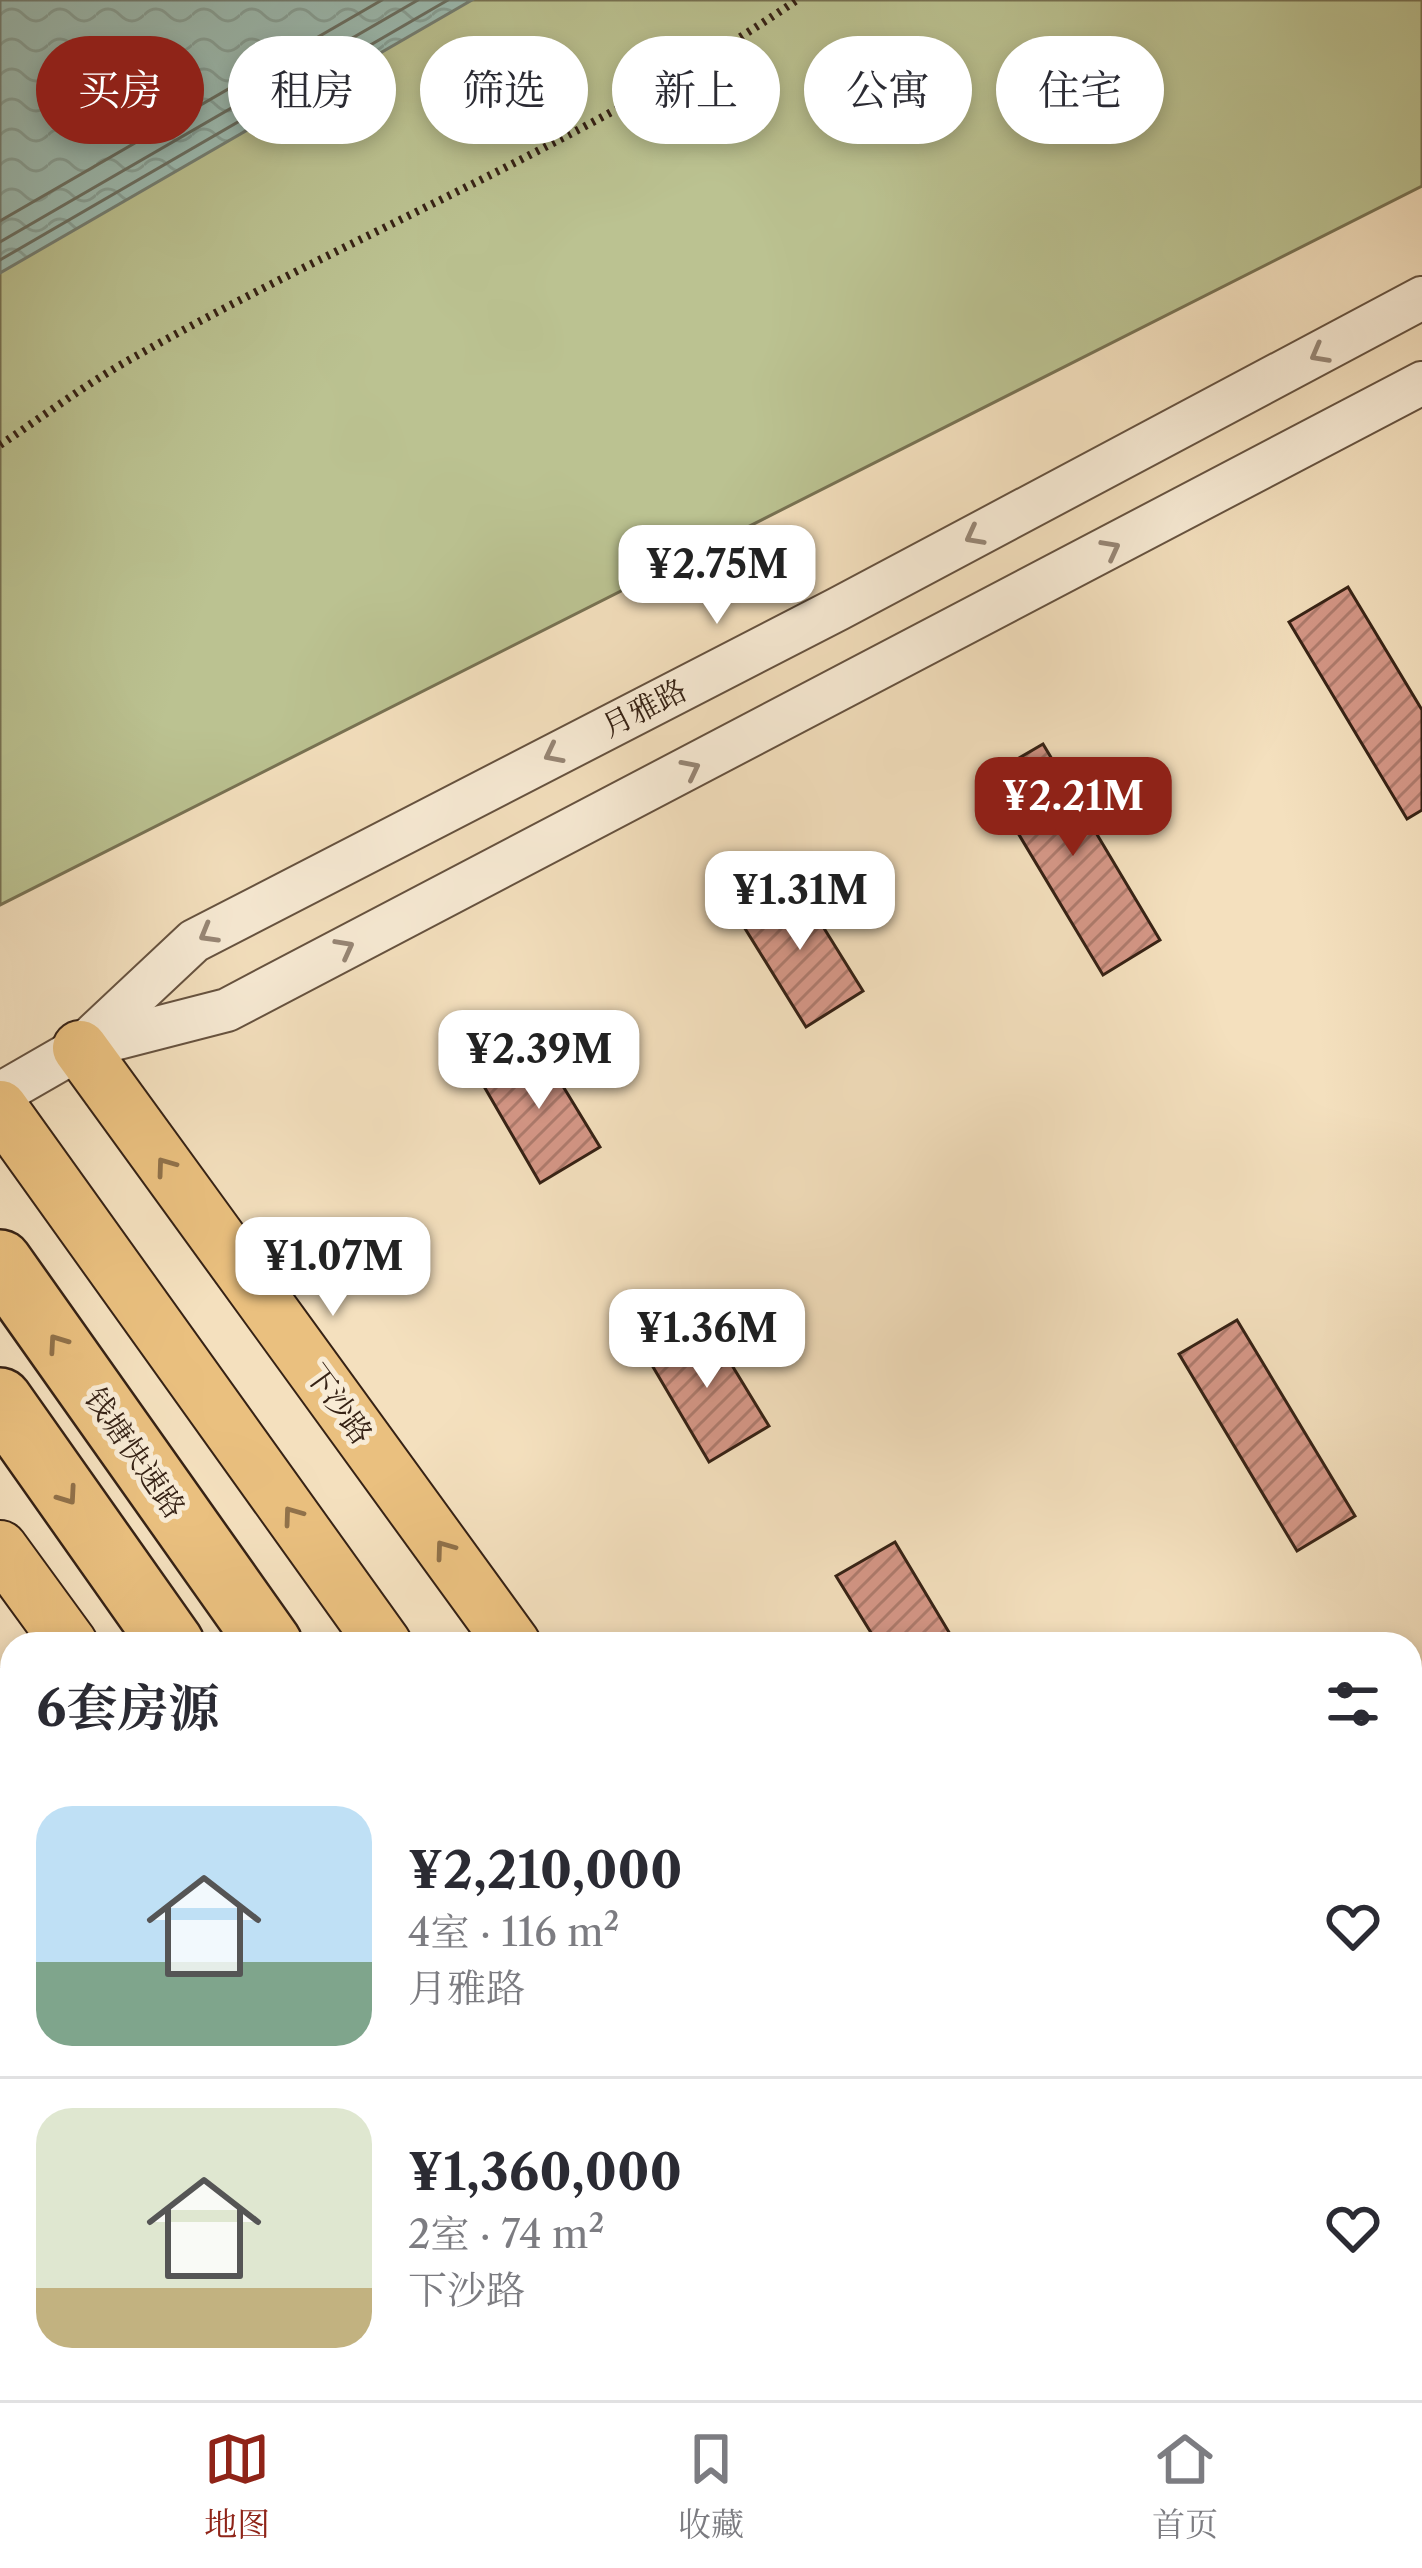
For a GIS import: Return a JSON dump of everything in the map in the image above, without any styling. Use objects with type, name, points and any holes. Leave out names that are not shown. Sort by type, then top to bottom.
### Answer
[{"type":"highway","name":"钱塘快速路","points":[[0,1262],[262,1632]]},
{"type":"highway","points":[[0,1400],[164,1632]]},
{"type":"main road","name":"下沙路","points":[[80,1048],[504,1632]]},
{"type":"main road","points":[[0,1108],[375,1632]]},
{"type":"main road","points":[[0,1548],[61,1632]]},
{"type":"street","name":"月雅路","points":[[0,1094],[80,1048],[194,940],[838,609],[1422,298]]},
{"type":"street","name":"月雅路","points":[[80,1048],[227,1010],[1422,383]]},
{"type":"path","points":[[0,445],[135,356],[441,202],[735,42],[797,0]]},
{"type":"green space","points":[[0,0],[1422,0],[1422,186],[0,905]]},
{"type":"water","points":[[0,0],[472,0],[396,44],[396,36],[228,36],[228,141],[0,273]]},
{"type":"building","points":[[1348,587],[1422,710],[1422,810],[1407,819],[1289,622]]},
{"type":"building","points":[[1043,744],[1160,940],[1103,975],[985,778]]},
{"type":"building","points":[[794,880],[863,991],[806,1027],[736,914]]},
{"type":"building","points":[[536,1042],[600,1147],[540,1183],[478,1076]]},
{"type":"building","points":[[1237,1320],[1355,1516],[1297,1551],[1179,1354]]},
{"type":"building","points":[[705,1321],[769,1426],[709,1462],[646,1355]]},
{"type":"building","points":[[895,1542],[949,1632],[871,1632],[836,1576]]}]
